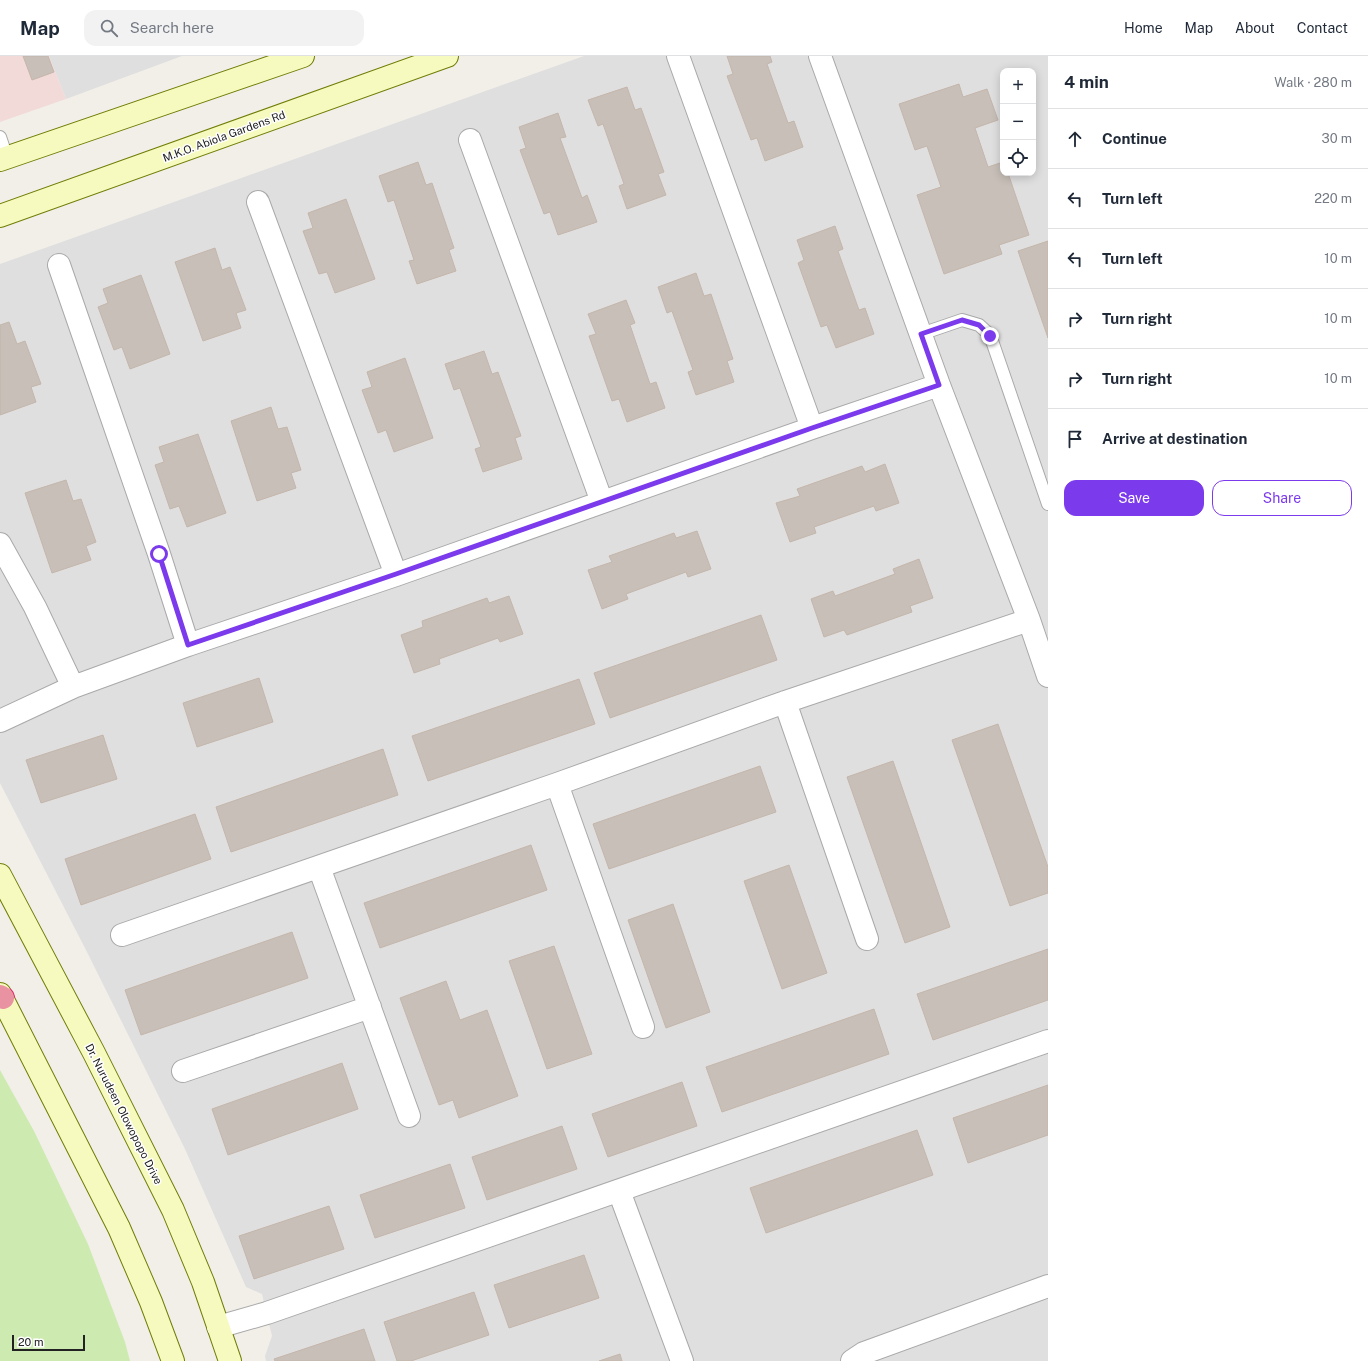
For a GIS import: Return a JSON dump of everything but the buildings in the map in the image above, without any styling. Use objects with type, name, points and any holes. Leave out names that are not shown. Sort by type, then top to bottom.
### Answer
[{"type":"main road","points":[[4,159],[303,56]]},
{"type":"main road","name":"M.K.O. Abiola Gardens Rd","points":[[0,216],[447,56]]},
{"type":"main road","name":"Dr. Nurudeen Olowopopo Drive","points":[[0,875],[90,1046],[173,1210],[203,1282],[230,1361]]},
{"type":"main road","points":[[1,996],[119,1228],[151,1302],[173,1361]]},
{"type":"street","points":[[678,56],[812,428]]},
{"type":"street","points":[[820,56],[939,385],[1029,620],[1048,676]]},
{"type":"street","points":[[470,140],[602,502]]},
{"type":"street","points":[[258,202],[396,574]]},
{"type":"street","points":[[60,265],[156,546],[188,645]]},
{"type":"street","points":[[0,722],[73,687],[188,645],[939,385]]},
{"type":"street","points":[[0,544],[35,607],[73,687]]},
{"type":"street","points":[[122,935],[557,784],[786,702],[1029,620]]},
{"type":"street","points":[[786,702],[867,939]]},
{"type":"street","points":[[557,784],[643,1027]]},
{"type":"street","points":[[319,867],[409,1116]]},
{"type":"street","points":[[183,1072],[370,1007]]},
{"type":"street","points":[[218,1327],[274,1311],[1048,1041]]},
{"type":"street","points":[[619,1191],[682,1361]]},
{"type":"street","points":[[852,1361],[864,1354],[1048,1286]]},
{"type":"lane","points":[[0,137],[4,159]]},
{"type":"lane","points":[[921,334],[962,320],[979,325],[990,336],[1048,504]]},
{"type":"shaded area","points":[[0,56],[49,56],[66,99],[0,122]]},
{"type":"shaded area","points":[[49,56],[182,56],[66,99]]},
{"type":"shaded area","points":[[584,56],[1048,56],[1048,1361],[266,1361],[265,1356],[272,1336],[262,1294],[246,1287],[185,1149],[87,952],[0,783],[0,264]]},
{"type":"green space","points":[[0,1070],[34,1131],[88,1244],[125,1342],[130,1361],[0,1361]]},
{"type":"route","points":[[159,554],[188,645],[939,385],[921,334],[962,320],[979,325],[990,336]]}]
